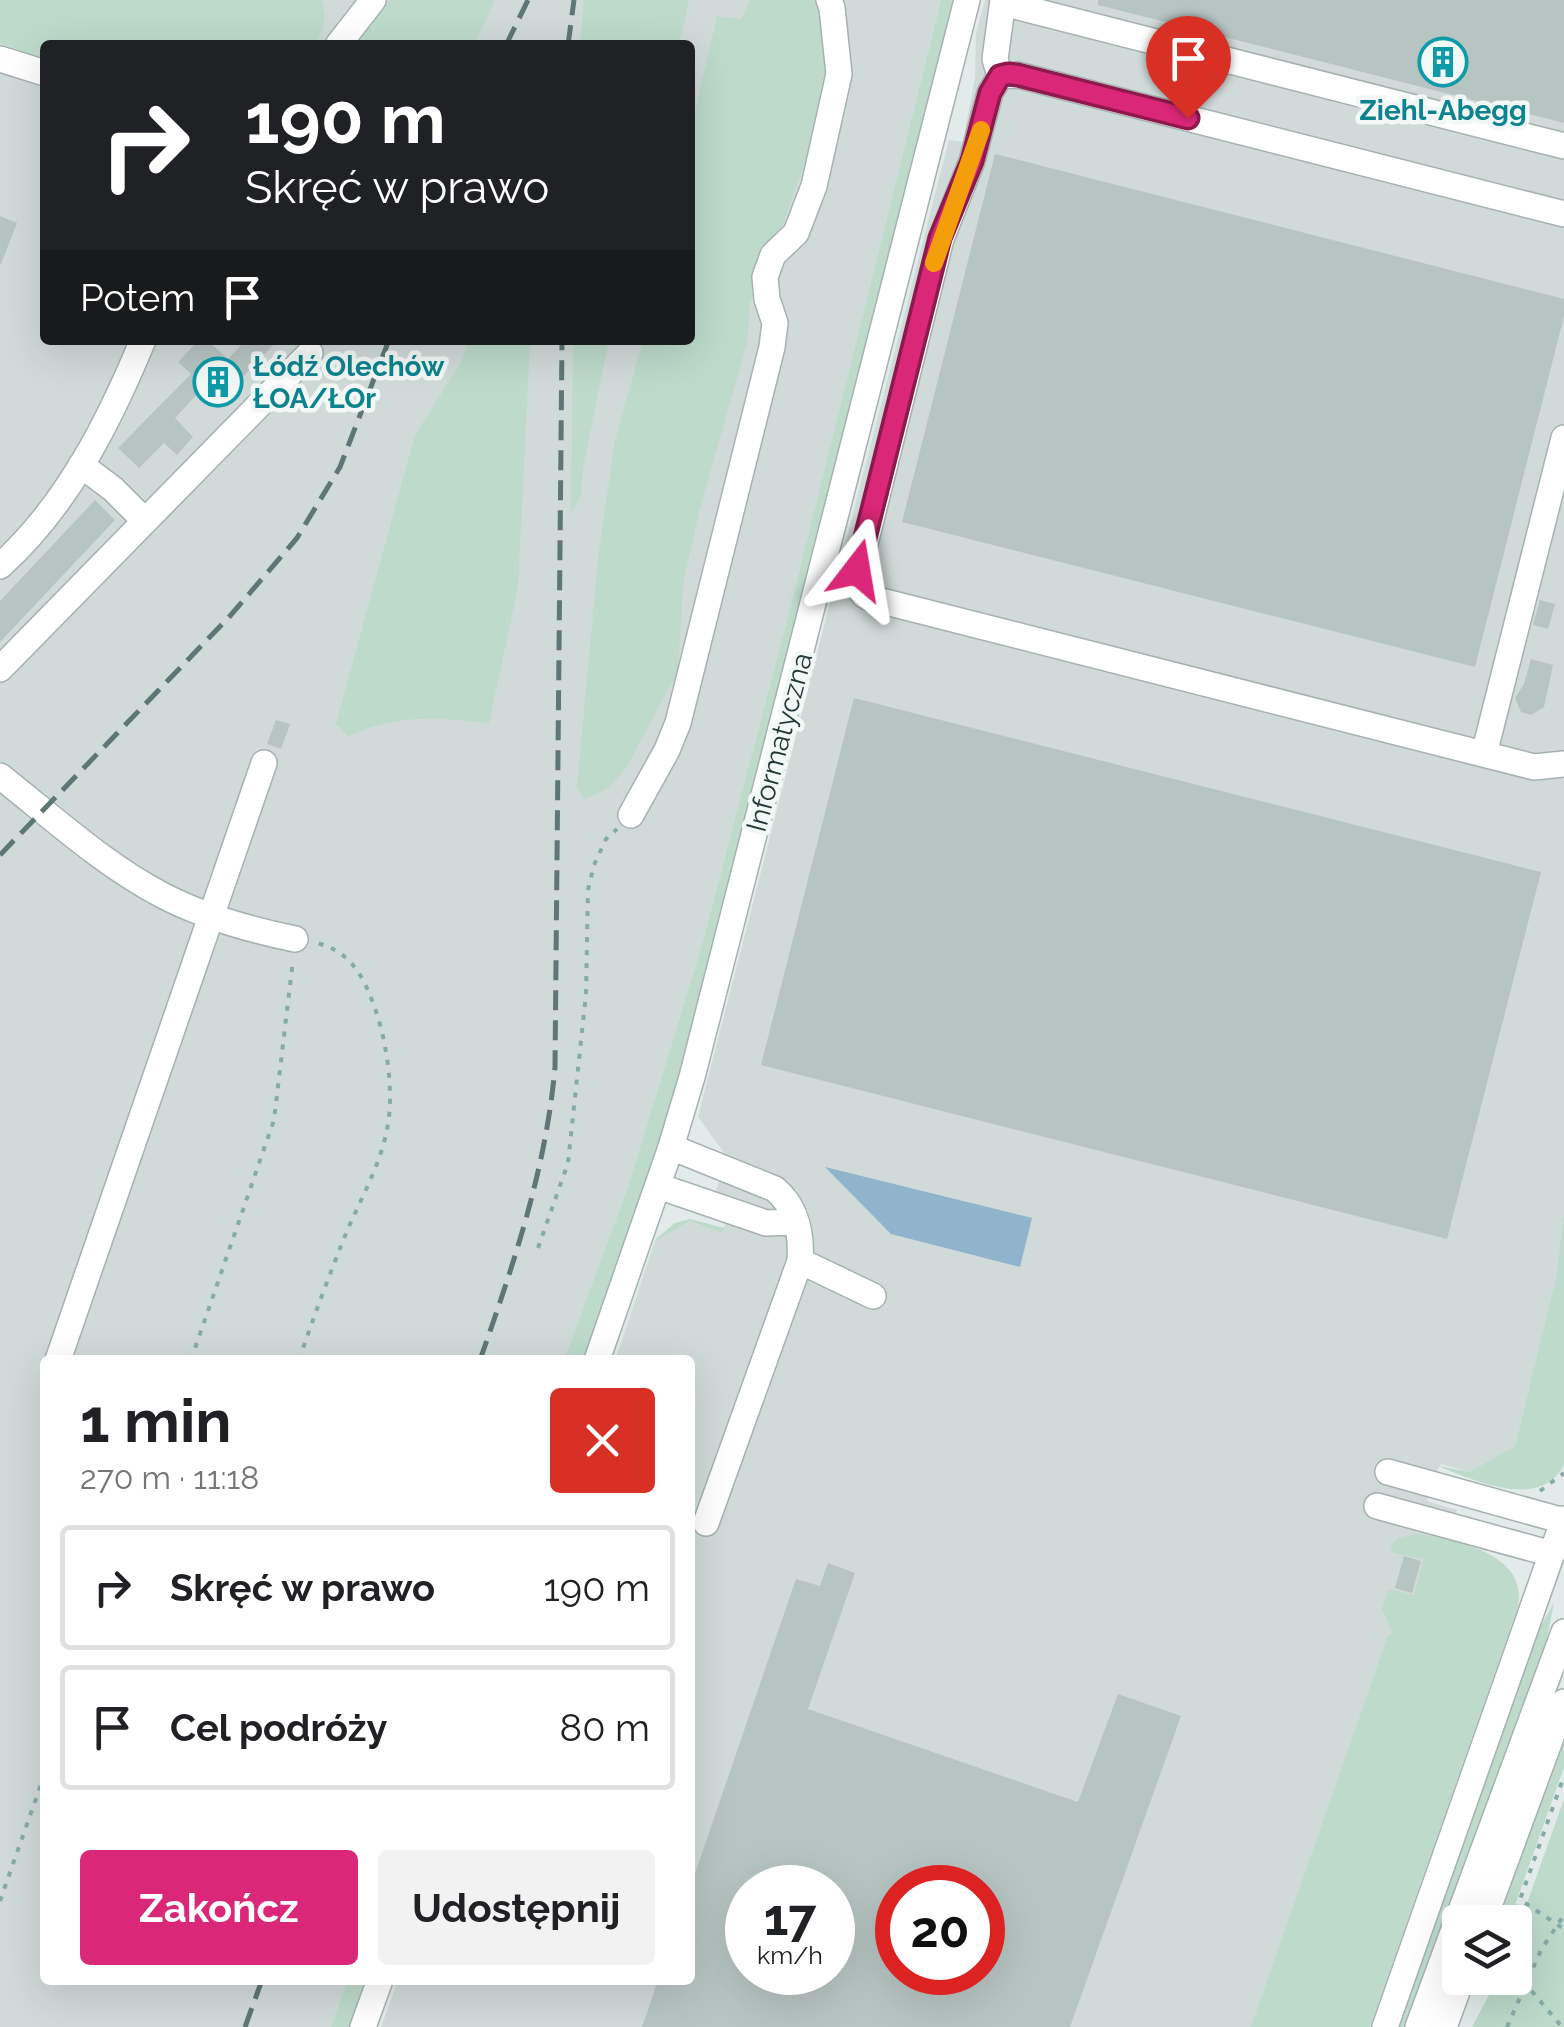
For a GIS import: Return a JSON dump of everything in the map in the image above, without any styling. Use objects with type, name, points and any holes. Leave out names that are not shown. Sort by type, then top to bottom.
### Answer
[{"type":"street","points":[[342,40],[373,0]]},
{"type":"street","points":[[631,815],[678,723],[758,404],[775,324],[766,299],[765,277],[772,255],[796,234],[814,186],[839,74],[828,0]]},
{"type":"street","name":"Informatyczna","points":[[599,1355],[672,1147],[854,454],[967,0]]},
{"type":"street","points":[[1564,146],[1003,2],[995,59],[1000,76],[990,93],[972,161],[940,238],[857,570],[860,588],[870,598],[1534,767],[1564,764]]},
{"type":"street","points":[[0,59],[40,72]]},
{"type":"street","points":[[1000,76],[1018,75],[1564,214]]},
{"type":"street","points":[[0,566],[63,494],[97,440],[142,345]]},
{"type":"street","points":[[0,669],[310,353]]},
{"type":"street","points":[[1484,754],[1564,438]]},
{"type":"street","points":[[81,465],[145,521]]},
{"type":"street","points":[[60,1355],[264,763]]},
{"type":"street","points":[[0,776],[116,867],[158,893],[294,939]]},
{"type":"street","points":[[672,1147],[775,1189],[789,1201],[802,1239],[800,1261],[706,1523]]},
{"type":"street","points":[[658,1186],[766,1222],[796,1222]]},
{"type":"street","points":[[800,1261],[872,1296]]},
{"type":"street","points":[[1385,2027],[1564,1520],[1388,1472]]},
{"type":"street","points":[[1377,1506],[1552,1554]]},
{"type":"street","points":[[1418,2027],[1564,1632]]},
{"type":"street","points":[[1488,1905],[1564,1702]]},
{"type":"street","points":[[364,2027],[378,1985]]},
{"type":"street","points":[[1444,2027],[1456,1995]]},
{"type":"path","points":[[538,1248],[568,1163],[586,994],[588,890],[606,839],[631,815]]},
{"type":"path","points":[[194,1355],[274,1120],[294,939],[333,948],[356,966],[384,1030],[389,1120],[381,1157],[347,1232],[301,1355]]},
{"type":"path","points":[[1518,1905],[1564,1776]]},
{"type":"path","points":[[0,1901],[40,1787]]},
{"type":"path","points":[[1525,1903],[1564,1929]]},
{"type":"path","points":[[1532,1971],[1564,1915]]},
{"type":"path","points":[[1532,1992],[1562,2027]]},
{"type":"path","points":[[1507,2027],[1520,1995]]},
{"type":"shaded area","points":[[0,0],[941,0],[791,605],[701,948],[628,1187],[566,1355],[40,1355],[40,1985],[345,1985],[331,2027],[0,2027]]},
{"type":"shaded area","points":[[985,0],[1564,0],[1564,1211],[1556,1278],[1515,1446],[1469,1472],[1441,1464],[1431,1483],[1427,1501],[1457,1510],[1332,2027],[381,2027],[396,1985],[695,1985],[695,1355],[617,1355],[656,1241],[690,1221],[722,1233],[733,1200],[715,1193],[728,1158],[698,1117],[949,140],[963,142],[975,77],[976,33]]},
{"type":"green space","points":[[0,0],[321,0],[323,6],[322,29],[316,40],[40,40],[40,58],[0,43]]},
{"type":"green space","points":[[390,0],[495,0],[476,40],[359,40]]},
{"type":"green space","points":[[584,0],[689,0],[680,40],[580,40]]},
{"type":"green space","points":[[750,0],[813,0],[822,19],[831,85],[784,221],[750,304],[747,342],[683,584],[678,671],[626,768],[607,789],[584,799],[577,788],[599,551],[615,441],[642,345],[695,345],[695,112],[717,16],[741,19]]},
{"type":"green space","points":[[941,0],[958,0],[677,1097],[590,1355],[566,1355],[628,1187],[701,948],[791,605]]},
{"type":"green space","points":[[467,345],[530,345],[518,586],[489,723],[417,719],[384,724],[348,736],[336,724],[415,435],[462,361]]},
{"type":"green space","points":[[573,345],[608,345],[583,467],[581,496],[571,512]]},
{"type":"green space","points":[[1564,1211],[1564,1465],[1554,1478],[1526,1489],[1492,1485],[1445,1469],[1439,1466],[1469,1472],[1515,1446],[1556,1278]]},
{"type":"green space","points":[[690,1219],[724,1228],[722,1233],[690,1221],[656,1241],[615,1355],[656,1239],[675,1223]]},
{"type":"green space","points":[[1416,1534],[1469,1546],[1502,1563],[1513,1575],[1519,1591],[1517,1610],[1370,2027],[1251,2027],[1388,1636],[1393,1633],[1382,1609],[1389,1589],[1414,1595],[1424,1559],[1394,1553],[1390,1546],[1399,1538]]},
{"type":"green space","points":[[1554,1602],[1544,1653],[1450,1905],[1442,1905],[1442,1927],[1405,2027],[1395,2027],[1536,1629],[1539,1630]]},
{"type":"green space","points":[[1564,1735],[1564,1767],[1515,1905],[1501,1905]]},
{"type":"green space","points":[[1564,1799],[1564,2027],[1472,2027],[1489,1995],[1532,1995],[1532,1905],[1526,1905]]},
{"type":"green space","points":[[345,1985],[370,1985],[355,2027],[331,2027]]},
{"type":"water","points":[[825,1167],[1032,1218],[1020,1267],[891,1234]]},
{"type":"building","name":"Ziehl-Abegg","points":[[1098,0],[1564,0],[1564,123],[1098,5]]},
{"type":"building","points":[[995,154],[1564,299],[1564,316],[1475,667],[902,522]]},
{"type":"building","points":[[0,216],[17,223],[1,264],[0,264]]},
{"type":"building","points":[[194,345],[213,345],[228,359],[241,345],[273,345],[219,402],[204,387],[175,418],[193,437],[177,455],[164,443],[139,468],[118,448],[191,374],[178,362]]},
{"type":"building","points":[[95,500],[115,520],[0,642],[0,601]]},
{"type":"building","points":[[1540,600],[1555,604],[1548,629],[1533,625]]},
{"type":"building","points":[[1531,659],[1553,665],[1544,707],[1531,715],[1521,712],[1515,698],[1524,684]]},
{"type":"building","points":[[854,698],[1541,872],[1447,1239],[761,1065]]},
{"type":"building","points":[[276,720],[290,724],[281,749],[267,744]]},
{"type":"building","points":[[1404,1556],[1421,1561],[1412,1593],[1395,1588]]},
{"type":"building","points":[[828,1563],[855,1573],[808,1709],[1078,1802],[1118,1694],[1181,1716],[1070,2027],[642,2027],[656,1985],[695,1985],[695,1873],[796,1579],[820,1586]]},
{"type":"railway","points":[[508,40],[528,0]]},
{"type":"railway","points":[[569,40],[574,0]]},
{"type":"railway","points":[[0,855],[230,616],[297,538],[340,467],[387,345]]},
{"type":"railway","points":[[482,1355],[536,1179],[555,1067],[562,345]]},
{"type":"railway","points":[[245,2027],[260,1985]]},
{"type":"slow traffic","points":[[934,263],[981,130]]},
{"type":"place","name":"Ziehl-Abegg","points":[[1443,62]]},
{"type":"place","name":"Łódź Olechów ŁOA/ŁOr","points":[[218,382]]},
{"type":"route","points":[[857,570],[940,238],[972,161],[990,93],[1000,76],[1018,75],[1188,118]]}]
